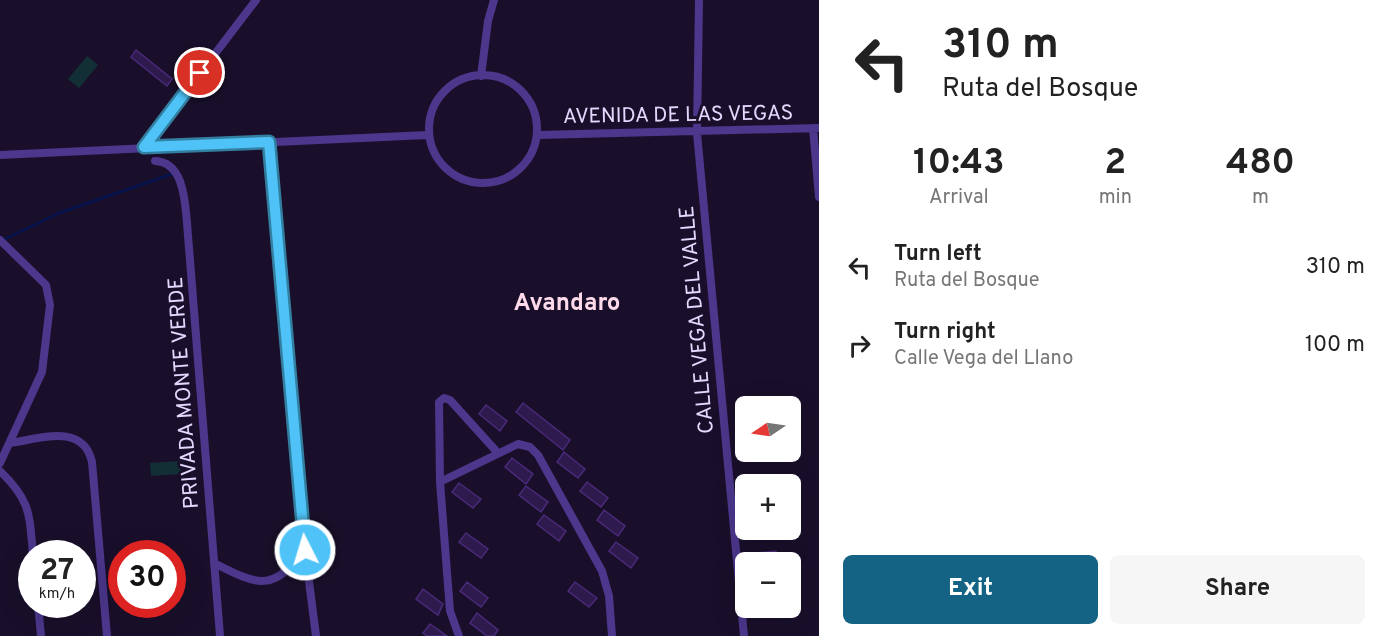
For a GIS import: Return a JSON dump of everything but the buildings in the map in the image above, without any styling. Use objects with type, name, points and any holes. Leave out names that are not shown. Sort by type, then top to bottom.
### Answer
[{"type":"street","points":[[144,147],[256,0]]},
{"type":"street","points":[[481,76],[488,21],[494,0]]},
{"type":"street","name":"CALLE VEGA DEL VALLE","points":[[699,0],[697,133],[744,636]]},
{"type":"street","points":[[481,76],[501,78],[526,94],[538,121],[538,135],[532,152],[522,166],[508,176],[482,182],[456,176],[442,166],[432,152],[427,135],[430,113],[442,93],[462,80],[481,76]]},
{"type":"street","points":[[816,128],[819,197]]},
{"type":"street","name":"AVENIDA DE LAS VEGAS","points":[[538,135],[697,133],[816,128]]},
{"type":"street","points":[[0,155],[427,135]]},
{"type":"street","points":[[269,142],[305,550],[316,636]]},
{"type":"street","name":"PRIVADA MONTE VERDE","points":[[155,161],[168,164],[175,171],[180,179],[185,207],[220,636]]},
{"type":"street","points":[[0,240],[39,277],[49,292],[50,305],[42,372],[0,462]]},
{"type":"street","points":[[459,636],[450,611],[440,482],[439,402],[444,398],[450,400],[497,452]]},
{"type":"street","points":[[10,443],[68,435],[82,442],[89,450],[92,462],[107,636]]},
{"type":"street","points":[[440,482],[497,452],[518,444],[530,447],[538,454],[602,572],[609,596],[612,636]]},
{"type":"street","points":[[0,471],[18,489],[25,500],[31,540]]},
{"type":"street","points":[[214,563],[254,580],[267,581],[288,572],[305,550]]},
{"type":"street","points":[[39,618],[41,636]]},
{"type":"green space","points":[[87,56],[98,65],[79,88],[68,79]]},
{"type":"green space","points":[[180,461],[182,474],[151,476],[150,463]]},
{"type":"waterway","points":[[3,240],[59,213],[172,174]]},
{"type":"district","name":"Avandaro","points":[[567,302]]},
{"type":"route","points":[[200,73],[144,147],[269,142],[305,550]]}]
